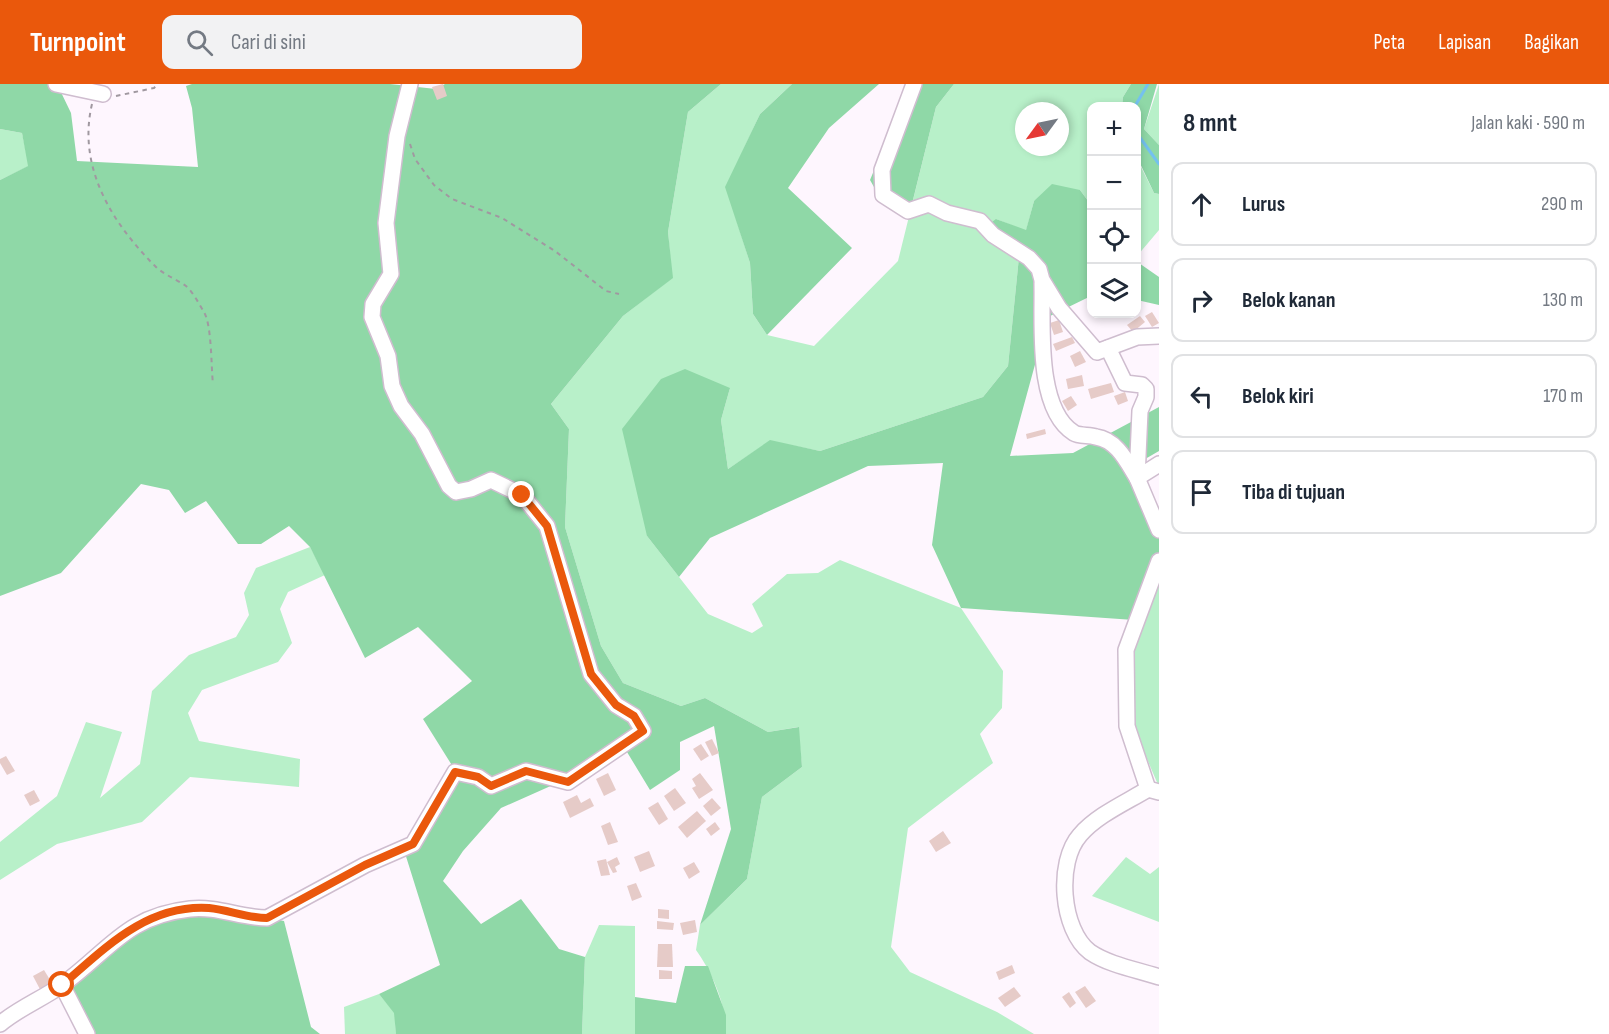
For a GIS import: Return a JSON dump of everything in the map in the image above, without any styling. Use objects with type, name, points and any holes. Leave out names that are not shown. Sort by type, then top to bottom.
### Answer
[{"type":"street","points":[[56,84],[102,94]]},
{"type":"street","points":[[0,1024],[62,985],[123,933],[152,917],[207,908],[252,918],[267,918],[365,865],[413,844],[455,772],[478,777],[491,786],[526,771],[568,782],[643,731],[634,716],[616,705],[591,674],[547,526],[522,495],[491,480],[464,491],[456,492],[448,486],[422,434],[392,387],[388,356],[372,317],[373,304],[391,274],[386,222],[397,136],[410,84]]},
{"type":"street","points":[[914,84],[882,170],[883,195],[908,211],[929,204],[947,213],[980,221],[993,235],[1029,258],[1039,269],[1042,280],[1042,356],[1046,387],[1064,424],[1075,434],[1106,438],[1122,454],[1137,478],[1159,530]]},
{"type":"street","points":[[1042,280],[1059,308],[1097,352],[1137,337],[1159,336]]},
{"type":"street","points":[[1108,348],[1125,383],[1152,385],[1140,411],[1137,478]]},
{"type":"street","points":[[1137,478],[1159,464]]},
{"type":"street","points":[[1159,561],[1126,650],[1127,726],[1154,791],[1081,833],[1073,844],[1065,867],[1064,880],[1075,934],[1090,951],[1159,977]]},
{"type":"street","points":[[62,985],[87,1034]]},
{"type":"path","points":[[158,84],[154,88],[121,97],[102,94],[96,96],[91,106],[89,147],[93,174],[102,196],[138,248],[158,269],[188,288],[206,315],[213,384]]},
{"type":"path","points":[[397,136],[409,142],[415,159],[434,185],[452,199],[502,218],[555,251],[606,291],[619,294]]},
{"type":"green space","points":[[0,84],[57,84],[71,113],[77,161],[198,167],[192,108],[186,86],[192,84],[390,84],[436,89],[445,84],[721,84],[688,112],[668,232],[673,278],[623,316],[551,404],[569,429],[565,527],[601,646],[623,683],[681,706],[705,698],[768,732],[799,727],[802,767],[762,797],[747,879],[700,925],[731,829],[714,726],[680,742],[680,770],[650,790],[627,752],[501,808],[463,851],[443,881],[481,924],[521,899],[559,949],[585,957],[582,1034],[396,1034],[394,1013],[379,994],[440,965],[404,850],[453,767],[423,719],[472,681],[418,627],[365,658],[310,547],[289,526],[261,544],[238,544],[206,501],[185,513],[169,490],[141,484],[61,573],[0,596],[0,180],[28,166],[22,133],[0,129]]},
{"type":"green space","points":[[721,84],[792,84],[760,114],[726,187],[750,263],[753,314],[767,335],[814,346],[898,261],[936,107],[954,84],[1131,84],[1122,102],[1087,102],[1087,200],[1080,190],[1034,201],[1026,231],[996,219],[1019,257],[1008,366],[983,397],[820,451],[770,441],[728,469],[721,420],[730,388],[647,536],[708,614],[752,633],[763,626],[752,604],[787,574],[818,573],[840,560],[961,608],[1003,671],[1002,708],[980,734],[993,763],[908,828],[891,947],[910,972],[997,1012],[1034,1034],[726,1034],[721,1001],[708,969],[696,950],[700,925],[747,879],[762,797],[802,767],[798,727],[768,732],[705,698],[681,706],[623,683],[601,646],[565,527],[569,429],[551,404],[623,316],[672,278],[668,232],[688,112]]},
{"type":"green space","points":[[792,84],[879,84],[829,128],[788,188],[852,248],[767,335],[753,314],[750,263],[725,187],[760,114]]},
{"type":"green space","points":[[910,84],[954,84],[936,107],[910,212],[882,201],[870,180]]},
{"type":"green space","points":[[1131,84],[1157,84],[1144,129],[1159,145],[1159,194],[1154,193],[1141,165],[1141,102],[1122,102]]},
{"type":"green space","points":[[1159,84],[1159,145],[1144,129]]},
{"type":"green space","points":[[0,129],[22,133],[29,166],[0,180]]},
{"type":"green space","points":[[1141,167],[1154,193],[1159,194],[1159,230],[1141,251]]},
{"type":"green space","points":[[1052,184],[1080,190],[1087,200],[1087,298],[1048,317],[1010,456],[1073,453],[1159,407],[1159,451],[1133,466],[1159,519],[1159,584],[1134,620],[961,608],[932,545],[943,463],[868,466],[710,538],[679,577],[647,536],[622,429],[661,379],[685,369],[730,388],[721,420],[728,469],[770,440],[820,451],[983,397],[1008,366],[1019,257],[984,228],[996,219],[1026,230],[1034,201]]},
{"type":"green space","points":[[1141,264],[1159,277],[1159,305],[1141,301]]},
{"type":"green space","points":[[310,547],[325,575],[288,592],[280,609],[292,643],[278,662],[202,690],[188,713],[199,741],[300,759],[299,787],[190,777],[142,822],[57,844],[0,880],[0,842],[57,796],[86,722],[122,732],[100,798],[140,764],[152,691],[189,655],[236,637],[249,615],[244,593],[256,568]]},
{"type":"green space","points":[[1159,584],[1159,787],[1132,724],[1134,620]]},
{"type":"green space","points":[[1126,857],[1150,874],[1159,867],[1159,922],[1092,896]]},
{"type":"green space","points":[[203,907],[284,921],[311,1027],[320,1034],[94,1034],[64,980],[113,942]]},
{"type":"green space","points":[[599,925],[635,926],[635,1034],[582,1034],[585,957]]},
{"type":"green space","points":[[685,966],[708,966],[726,1015],[726,1034],[635,1034],[635,997],[676,1003]]},
{"type":"green space","points":[[379,994],[395,1013],[396,1034],[345,1034],[344,1007]]},
{"type":"building","points":[[443,84],[447,96],[437,100],[432,87]]},
{"type":"building","points":[[1152,312],[1159,323],[1152,327],[1145,316]]},
{"type":"building","points":[[1141,317],[1145,322],[1133,332],[1127,325]]},
{"type":"building","points":[[1059,320],[1063,332],[1054,335],[1050,323]]},
{"type":"building","points":[[1072,337],[1075,343],[1056,351],[1053,344]]},
{"type":"building","points":[[1080,351],[1086,362],[1075,367],[1070,356]]},
{"type":"building","points":[[1082,375],[1084,386],[1068,389],[1066,379]]},
{"type":"building","points":[[1111,383],[1114,392],[1091,399],[1088,389]]},
{"type":"building","points":[[1125,392],[1128,401],[1118,405],[1114,396]]},
{"type":"building","points":[[1071,396],[1077,405],[1068,411],[1062,401]]},
{"type":"building","points":[[1045,429],[1046,434],[1027,439],[1026,434]]},
{"type":"building","points":[[712,739],[719,753],[712,756],[705,742]]},
{"type":"building","points":[[701,744],[709,756],[701,761],[693,749]]},
{"type":"building","points":[[6,756],[15,771],[7,775],[0,763],[0,759]]},
{"type":"building","points":[[608,773],[616,790],[604,796],[596,779]]},
{"type":"building","points":[[700,773],[713,790],[699,799],[692,788],[696,786],[692,779]]},
{"type":"building","points":[[675,788],[686,803],[674,811],[664,796]]},
{"type":"building","points":[[34,790],[40,801],[30,806],[24,795]]},
{"type":"building","points":[[577,795],[581,803],[590,798],[594,806],[570,818],[563,802]]},
{"type":"building","points":[[712,798],[721,808],[711,816],[703,806]]},
{"type":"building","points":[[658,802],[668,819],[659,825],[648,808]]},
{"type":"building","points":[[697,811],[706,821],[687,838],[678,827]]},
{"type":"building","points":[[610,822],[618,842],[608,845],[601,826]]},
{"type":"building","points":[[715,822],[720,829],[711,836],[706,829]]},
{"type":"building","points":[[943,831],[951,843],[936,852],[929,841]]},
{"type":"building","points":[[649,851],[655,866],[640,872],[634,857]]},
{"type":"building","points":[[617,857],[620,864],[615,867],[617,872],[613,873],[607,862]]},
{"type":"building","points":[[606,859],[610,875],[601,876],[597,861]]},
{"type":"building","points":[[694,862],[700,872],[689,879],[683,868]]},
{"type":"building","points":[[636,883],[642,897],[632,901],[627,886]]},
{"type":"building","points":[[658,909],[669,910],[669,919],[658,918]]},
{"type":"building","points":[[695,920],[697,932],[683,935],[680,923]]},
{"type":"building","points":[[657,921],[674,923],[673,930],[657,929]]},
{"type":"building","points":[[658,944],[672,944],[673,967],[657,967]]},
{"type":"building","points":[[1012,965],[1015,973],[999,980],[996,972]]},
{"type":"building","points":[[44,970],[55,988],[43,995],[33,976]]},
{"type":"building","points":[[659,970],[672,971],[672,979],[659,979]]},
{"type":"building","points":[[1085,986],[1096,1001],[1086,1008],[1075,992]]},
{"type":"building","points":[[1014,987],[1021,996],[1005,1007],[998,998]]},
{"type":"building","points":[[1069,992],[1076,1003],[1070,1008],[1062,997]]},
{"type":"waterway","points":[[1137,102],[1148,84]]},
{"type":"waterway","points":[[1141,139],[1159,164]]},
{"type":"route","points":[[62,985],[123,933],[152,917],[207,908],[252,918],[267,918],[365,865],[413,844],[455,772],[478,777],[491,786],[526,771],[568,782],[643,731],[634,716],[616,705],[591,674],[547,526],[522,495]]}]
